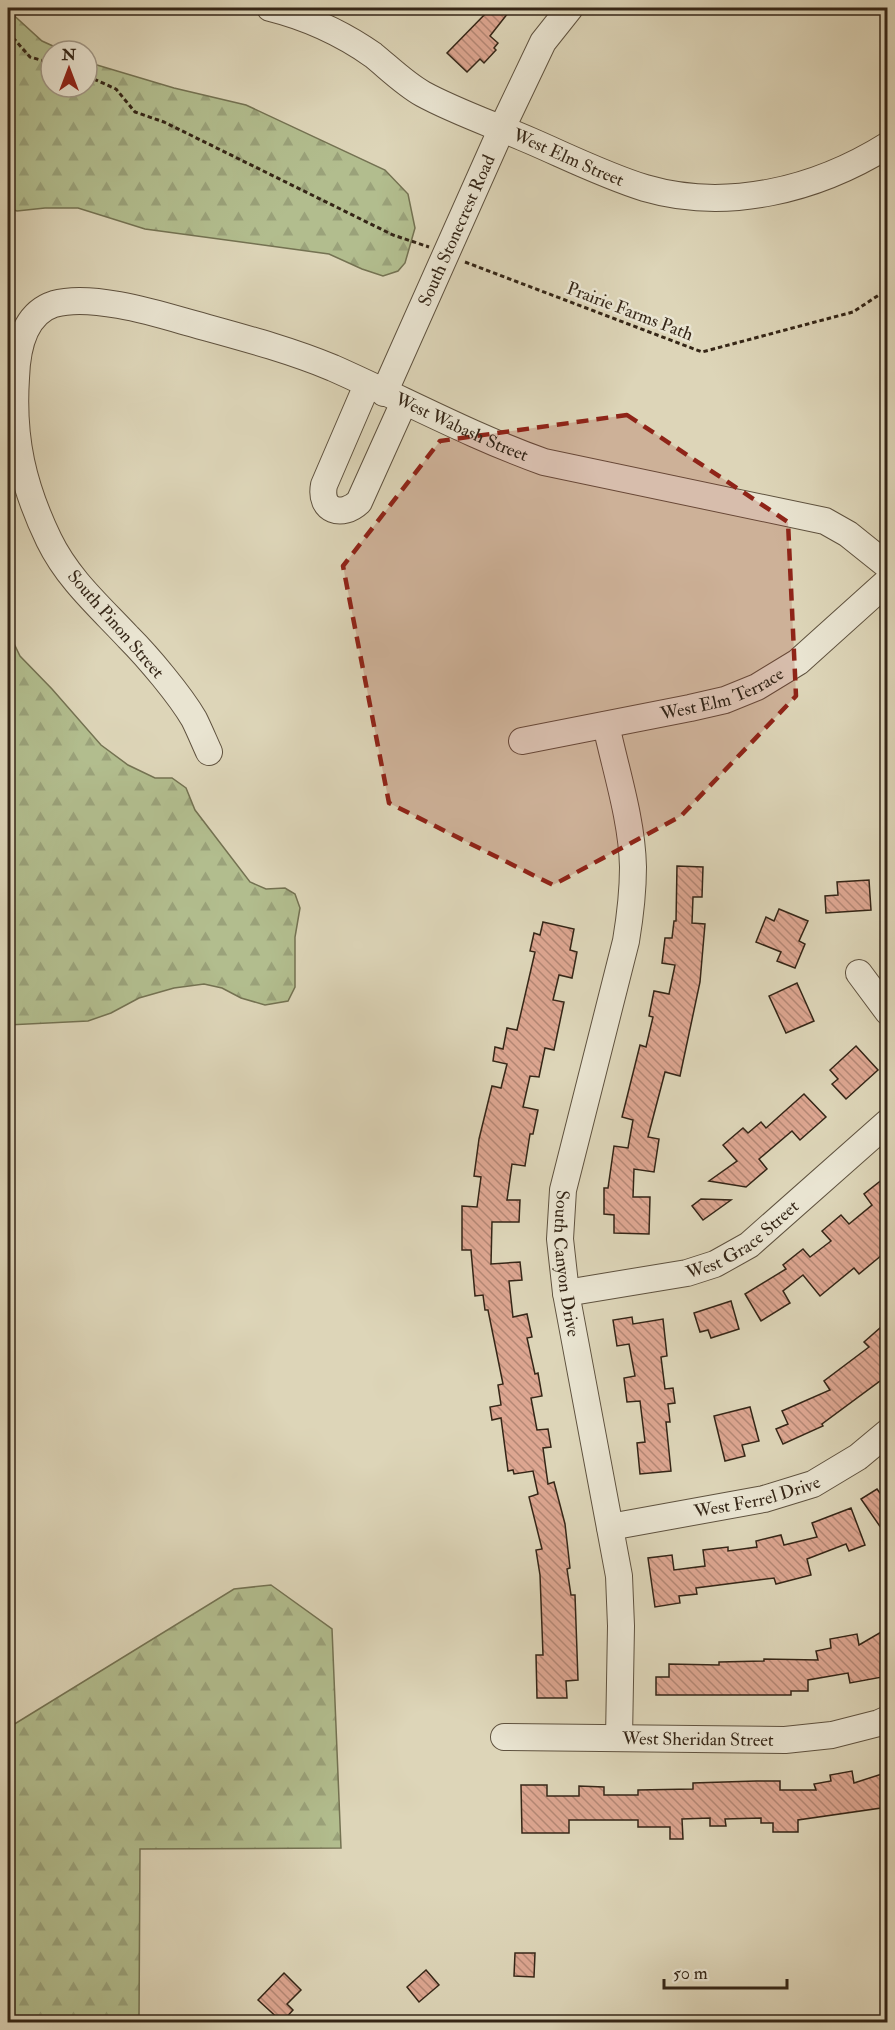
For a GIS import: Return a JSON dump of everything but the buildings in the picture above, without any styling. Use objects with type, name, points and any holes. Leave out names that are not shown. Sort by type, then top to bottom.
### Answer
[{"type":"street","name":"West Elm Street","points":[[270,8],[321,26],[370,53],[422,93],[645,188],[673,194],[712,197],[780,191],[843,170],[888,146]]},
{"type":"street","name":"South Stonecrest Road","points":[[385,393],[502,128],[543,42],[570,8]]},
{"type":"street","name":"West Wabash Street","points":[[33,317],[52,305],[68,302],[123,305],[278,348],[332,368],[510,450],[544,462],[825,520],[848,534],[888,566]]},
{"type":"street","name":"South Pinon Street","points":[[33,317],[23,334],[17,358],[15,381],[14,411],[17,443],[26,487],[50,542],[72,579],[93,603],[130,638],[172,688],[193,717],[209,752]]},
{"type":"street","name":"West Elm Terrace","points":[[522,741],[725,700],[757,687],[798,662],[888,581]]},
{"type":"street","name":"South Canyon Drive","points":[[606,724],[628,829],[633,866],[631,908],[626,941],[563,1190],[560,1239],[566,1293],[619,1576],[621,1626],[619,1738]]},
{"type":"street","points":[[859,973],[888,1012]]},
{"type":"street","name":"West Grace Street","points":[[566,1293],[687,1273],[715,1264],[749,1245],[888,1122]]},
{"type":"street","name":"West Ferrel Drive","points":[[610,1527],[764,1499],[813,1484],[858,1457],[888,1432]]},
{"type":"street","name":"West Sheridan Street","points":[[504,1737],[784,1740],[832,1735],[888,1719]]},
{"type":"path","points":[[8,33],[30,57],[39,60]]},
{"type":"path","points":[[99,81],[116,89],[135,112],[164,122],[393,235],[433,248]]},
{"type":"path","name":"Prairie Farms Path","points":[[465,262],[702,352],[853,312],[888,289]]},
{"type":"highlighted area","points":[[627,415],[788,522],[796,696],[681,816],[553,885],[389,803],[343,566],[440,441]]},
{"type":"green space","points":[[8,10],[40,39],[39,99],[99,99],[99,66],[174,88],[246,105],[385,170],[408,194],[415,228],[405,263],[398,271],[383,276],[329,254],[145,229],[78,208],[17,211],[8,208]]},
{"type":"green space","points":[[8,631],[20,656],[101,745],[128,765],[155,778],[172,778],[186,788],[195,810],[250,882],[266,889],[285,888],[295,894],[300,908],[295,937],[295,987],[288,1001],[265,1005],[241,998],[222,988],[204,984],[174,988],[139,998],[111,1013],[88,1021],[8,1025]]},
{"type":"green space","points":[[271,1585],[332,1629],[341,1848],[140,1849],[139,2022],[8,2022],[8,1728],[234,1589]]}]
